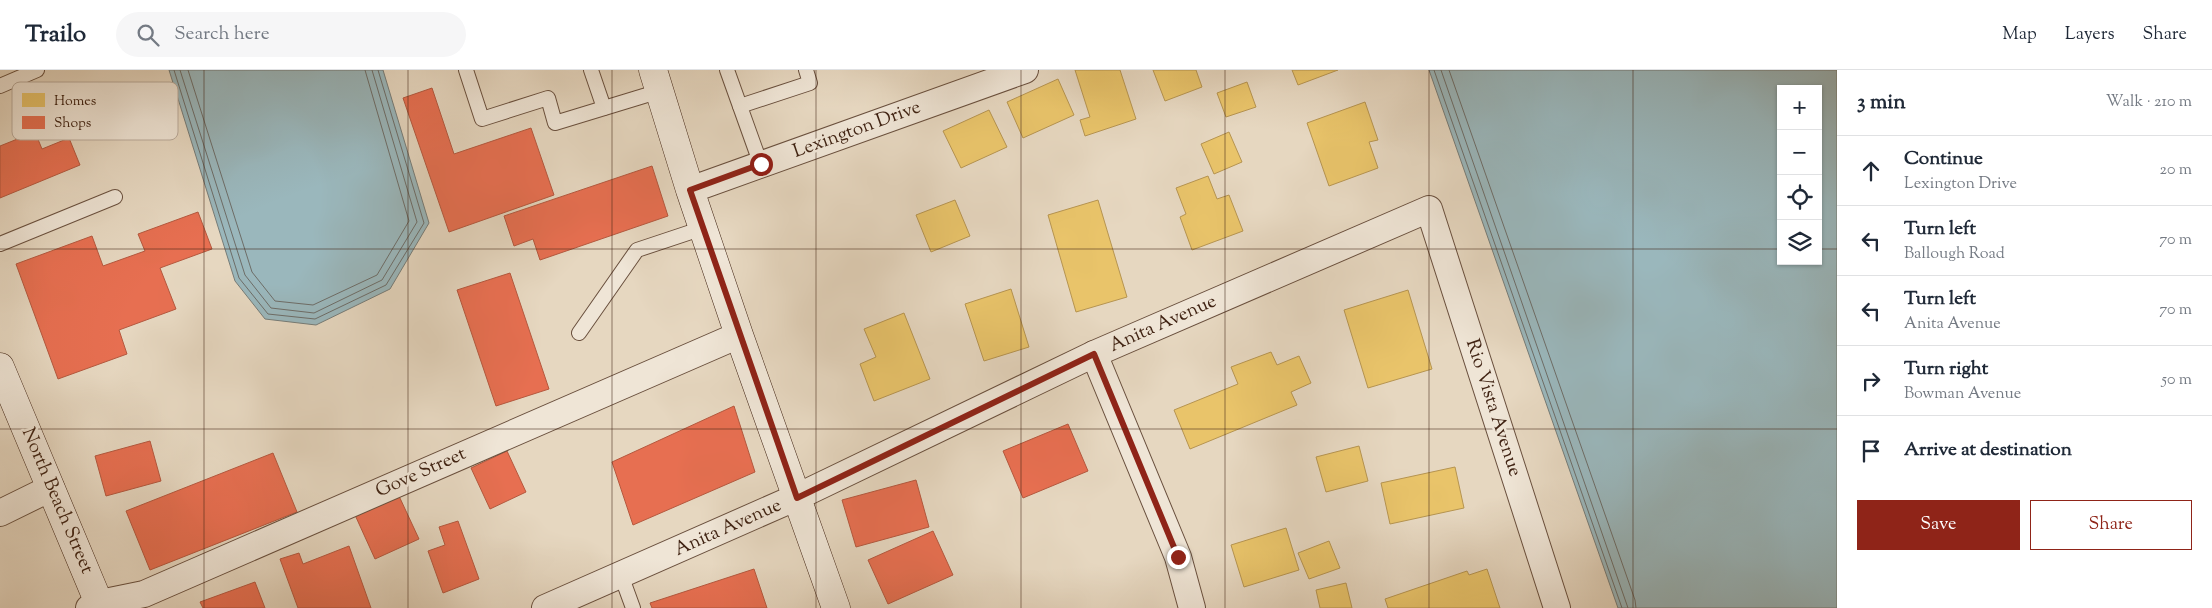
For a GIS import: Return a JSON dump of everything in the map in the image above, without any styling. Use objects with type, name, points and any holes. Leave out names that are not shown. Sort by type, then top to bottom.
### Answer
[{"type":"street","name":"Lexington Drive","points":[[690,190],[1025,70]]},
{"type":"street","points":[[656,80],[690,190],[739,335],[836,608]]},
{"type":"street","name":"Anita Avenue","points":[[544,608],[797,498],[1094,354],[1429,209]]},
{"type":"street","name":"Rio Vista Avenue","points":[[1429,209],[1557,608]]},
{"type":"street","name":"Gove Street","points":[[96,606],[144,594],[739,335]]},
{"type":"street","points":[[1094,354],[1178,557],[1192,608]]},
{"type":"street","name":"North Beach Street","points":[[0,366],[51,488],[96,606]]},
{"type":"street","points":[[0,513],[51,488]]},
{"type":"lane","points":[[0,86],[37,70]]},
{"type":"lane","points":[[466,70],[482,119],[548,98],[555,123],[604,108],[656,80]]},
{"type":"lane","points":[[591,70],[604,108]]},
{"type":"lane","points":[[727,70],[761,164]]},
{"type":"lane","points":[[740,106],[810,83],[806,70]]},
{"type":"lane","points":[[0,244],[115,197]]},
{"type":"lane","points":[[579,333],[637,250],[703,228]]},
{"type":"lane","points":[[621,575],[633,608]]},
{"type":"water","points":[[169,70],[383,70],[429,223],[390,289],[316,325],[265,319],[235,281],[178,99],[178,82],[173,82]]},
{"type":"water","points":[[1429,70],[1837,70],[1837,608],[1618,608]]},
{"type":"building: Homes","points":[[1075,70],[1120,70],[1136,119],[1085,136],[1080,120],[1090,117]]},
{"type":"building: Homes","points":[[1153,70],[1196,70],[1202,87],[1165,101]]},
{"type":"building: Homes","points":[[1292,70],[1338,70],[1298,85]]},
{"type":"building: Homes","points":[[1058,79],[1074,115],[1023,138],[1007,102]]},
{"type":"building: Homes","points":[[1247,82],[1256,107],[1226,117],[1217,93]]},
{"type":"building: Homes","points":[[1365,102],[1378,140],[1369,142],[1378,168],[1329,186],[1307,123]]},
{"type":"building: Homes","points":[[989,110],[1007,147],[961,168],[943,131]]},
{"type":"building: Homes","points":[[1229,132],[1242,162],[1214,174],[1201,144]]},
{"type":"building: Homes","points":[[1208,176],[1217,199],[1229,195],[1243,231],[1192,250],[1180,217],[1186,214],[1176,188]]},
{"type":"building: Homes","points":[[955,200],[970,236],[931,252],[916,215]]},
{"type":"building: Homes","points":[[1098,200],[1127,297],[1076,312],[1048,215]]},
{"type":"building: Homes","points":[[1011,289],[1029,347],[984,361],[965,304]]},
{"type":"building: Homes","points":[[1408,290],[1432,369],[1368,388],[1344,310]]},
{"type":"building: Homes","points":[[904,313],[930,379],[874,401],[860,364],[876,357],[864,329]]},
{"type":"building: Homes","points":[[1271,352],[1277,365],[1299,356],[1311,383],[1291,392],[1297,405],[1190,449],[1174,410],[1238,384],[1231,367]]},
{"type":"building: Homes","points":[[1359,446],[1368,481],[1326,492],[1316,457]]},
{"type":"building: Homes","points":[[1455,467],[1464,508],[1390,524],[1381,483]]},
{"type":"building: Homes","points":[[1286,528],[1299,570],[1244,587],[1231,545]]},
{"type":"building: Homes","points":[[1329,541],[1340,568],[1309,579],[1298,553]]},
{"type":"building: Homes","points":[[1487,569],[1500,608],[1388,608],[1385,599],[1467,571],[1469,575]]},
{"type":"building: Homes","points":[[1346,583],[1352,608],[1320,608],[1316,590]]},
{"type":"building: Shops","points":[[432,88],[454,154],[531,128],[554,195],[449,232],[403,98]]},
{"type":"building: Shops","points":[[15,140],[38,140],[42,149],[64,140],[70,140],[80,165],[0,198],[0,146]]},
{"type":"building: Shops","points":[[652,166],[668,216],[540,260],[533,239],[514,246],[504,216]]},
{"type":"building: Shops","points":[[198,212],[212,249],[160,268],[176,309],[119,330],[127,354],[58,379],[16,264],[92,236],[103,266],[145,251],[138,234]]},
{"type":"building: Shops","points":[[510,273],[549,389],[496,406],[457,290]]},
{"type":"building: Shops","points":[[734,406],[755,472],[633,525],[612,462]]},
{"type":"building: Shops","points":[[1068,424],[1088,471],[1023,498],[1003,451]]},
{"type":"building: Shops","points":[[150,441],[161,481],[106,496],[95,456]]},
{"type":"building: Shops","points":[[507,451],[526,492],[490,509],[471,468]]},
{"type":"building: Shops","points":[[273,453],[297,512],[150,570],[126,511]]},
{"type":"building: Shops","points":[[916,480],[929,527],[856,547],[842,500]]},
{"type":"building: Shops","points":[[399,496],[419,539],[375,559],[355,515]]},
{"type":"building: Shops","points":[[458,521],[479,579],[443,593],[428,551],[445,545],[439,527]]},
{"type":"building: Shops","points":[[933,531],[953,575],[888,604],[868,560]]},
{"type":"building: Shops","points":[[349,546],[371,608],[298,608],[280,559],[299,553],[303,564]]},
{"type":"building: Shops","points":[[754,569],[767,608],[652,608],[650,603]]},
{"type":"building: Shops","points":[[255,582],[265,608],[203,608],[200,602]]},
{"type":"route","points":[[761,164],[690,190],[797,498],[1094,354],[1178,557]]}]
